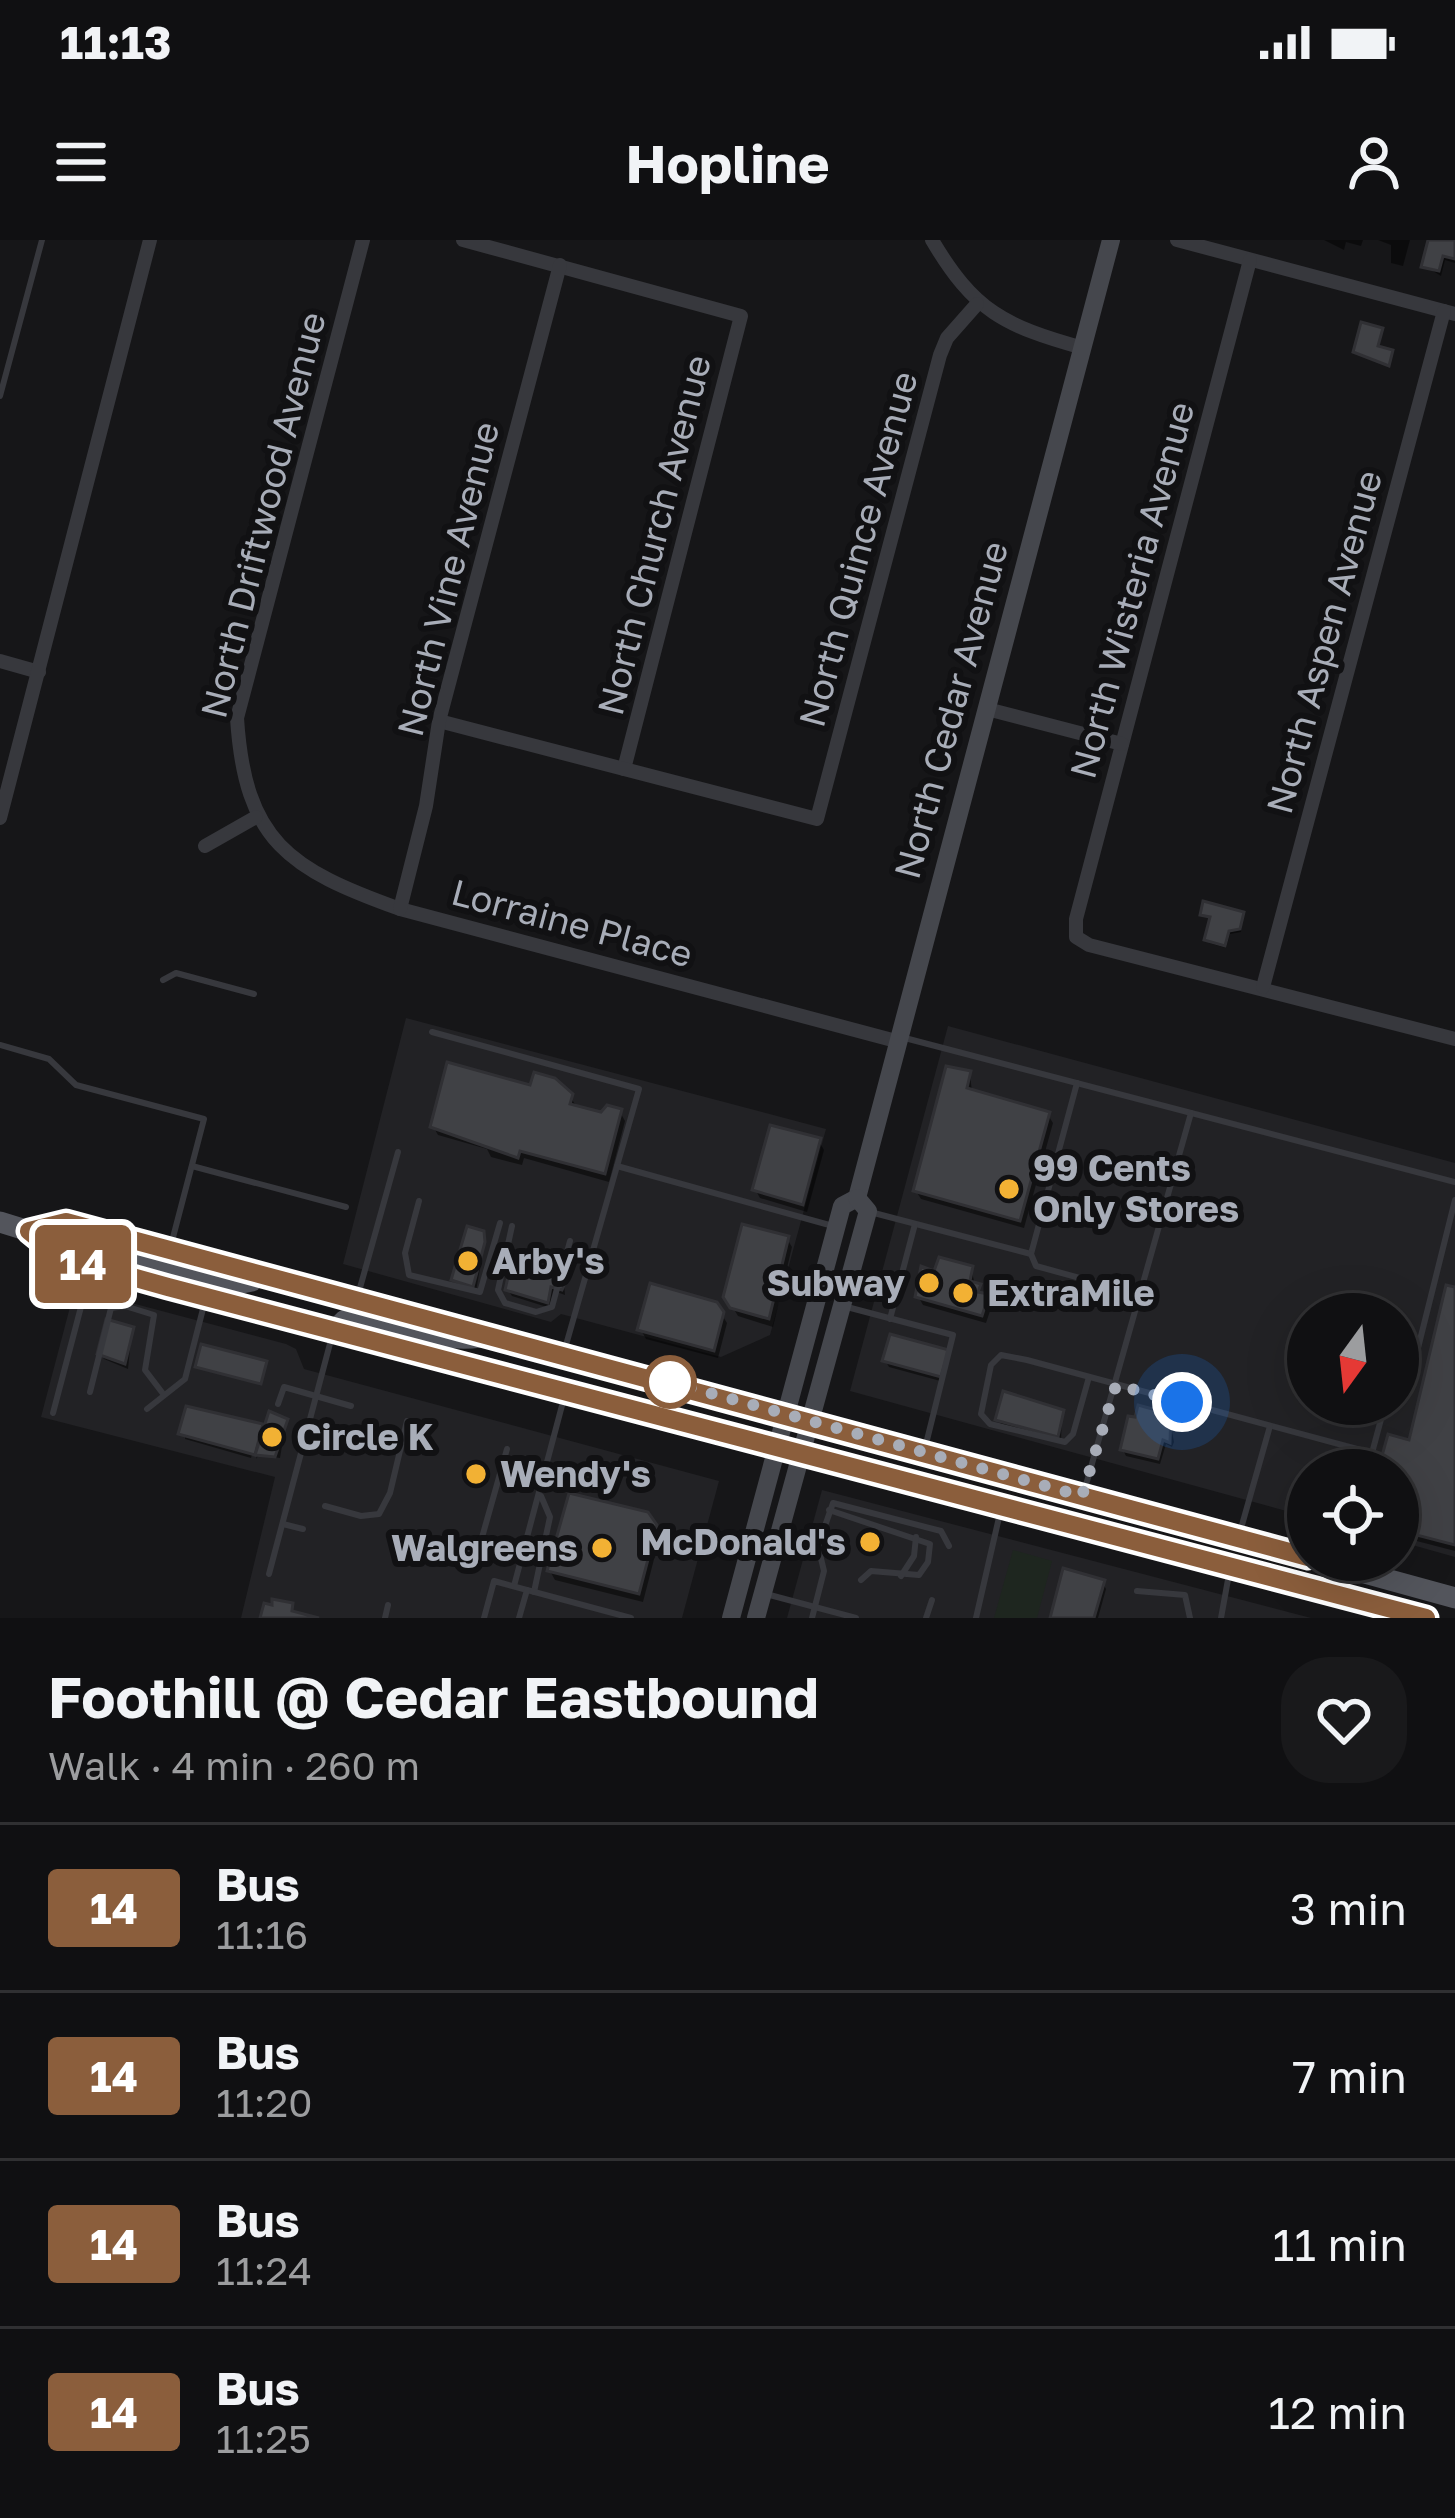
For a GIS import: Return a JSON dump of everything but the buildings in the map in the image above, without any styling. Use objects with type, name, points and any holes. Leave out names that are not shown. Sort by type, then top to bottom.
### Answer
[{"type":"main road","name":"North Cedar Avenue","points":[[756,1618],[842,1306],[897,1039],[1111,240]]},
{"type":"main road","name":"North Cedar Avenue","points":[[731,1618],[842,1206],[862,1205]]},
{"type":"main road","points":[[0,1222],[29,1231],[61,1257],[206,1298],[1426,1618]]},
{"type":"main road","points":[[29,1231],[66,1222],[1287,1551]]},
{"type":"main road","points":[[92,1266],[103,1251],[242,1283],[270,1276]]},
{"type":"main road","points":[[333,1332],[345,1320],[363,1319],[448,1342],[493,1335]]},
{"type":"main road","points":[[1393,1581],[1455,1598]]},
{"type":"street","points":[[0,818],[150,240]]},
{"type":"street","name":"North Driftwood Avenue","points":[[256,818],[240,768],[237,718],[363,240]]},
{"type":"street","points":[[463,240],[560,266]]},
{"type":"street","points":[[932,240],[977,304],[1020,329],[1083,347]]},
{"type":"street","points":[[1177,240],[1449,313]]},
{"type":"street","name":"North Wisteria Avenue","points":[[1250,260],[1076,919],[1076,937],[1089,945],[1263,987]]},
{"type":"street","name":"North Church Avenue","points":[[560,266],[741,316],[624,769]]},
{"type":"street","name":"North Vine Avenue","points":[[400,909],[426,806],[440,721],[560,266]]},
{"type":"street","name":"North Quince Avenue","points":[[624,769],[818,819],[940,355],[946,338],[977,304]]},
{"type":"street","name":"North Aspen Avenue","points":[[1263,987],[1449,313]]},
{"type":"street","points":[[0,662],[39,672]]},
{"type":"street","points":[[987,709],[1122,744]]},
{"type":"street","points":[[440,721],[624,769]]},
{"type":"street","points":[[205,846],[256,818]]},
{"type":"street","name":"Lorraine Place","points":[[256,818],[297,861],[333,885],[400,909],[897,1039]]},
{"type":"street","points":[[1263,987],[1455,1040]]},
{"type":"lane","points":[[0,396],[42,240]]},
{"type":"lane","points":[[164,980],[176,973],[254,994]]},
{"type":"lane","points":[[432,1032],[639,1089],[563,1354]]},
{"type":"lane","points":[[897,1039],[1455,1182]]},
{"type":"lane","points":[[0,1045],[49,1059],[76,1084],[204,1119],[170,1249]]},
{"type":"lane","points":[[1077,1083],[1030,1253],[1036,1266],[1142,1295]]},
{"type":"lane","points":[[1082,1496],[1191,1113]]},
{"type":"lane","points":[[357,1299],[398,1152]]},
{"type":"lane","points":[[192,1166],[346,1207]]},
{"type":"lane","points":[[617,1166],[836,1227]]},
{"type":"lane","points":[[1419,1344],[1455,1200]]},
{"type":"lane","points":[[419,1201],[405,1253],[409,1275],[464,1292],[480,1292],[500,1222]]},
{"type":"lane","points":[[862,1205],[1030,1253]]},
{"type":"lane","points":[[890,1319],[916,1222]]},
{"type":"lane","points":[[512,1226],[498,1290],[505,1303],[536,1312],[553,1306],[571,1241]]},
{"type":"lane","points":[[53,1413],[92,1266]]},
{"type":"lane","points":[[147,1408],[185,1378],[206,1298]]},
{"type":"lane","points":[[90,1392],[111,1308],[125,1306],[154,1315],[145,1370],[164,1395]]},
{"type":"lane","points":[[842,1306],[953,1335],[924,1452]]},
{"type":"lane","points":[[269,1574],[333,1332]]},
{"type":"lane","points":[[1089,1377],[1070,1441],[1059,1443],[990,1424],[980,1410],[992,1365],[1001,1355],[1027,1360],[1354,1449]]},
{"type":"lane","points":[[278,1404],[284,1388],[350,1406]]},
{"type":"lane","points":[[514,1586],[566,1392]]},
{"type":"lane","points":[[325,1506],[361,1516],[379,1514],[390,1493],[407,1421]]},
{"type":"lane","points":[[1221,1618],[1270,1426]]},
{"type":"lane","points":[[413,1534],[459,1554],[479,1548],[507,1449]]},
{"type":"lane","points":[[520,1618],[550,1517],[539,1492]]},
{"type":"lane","points":[[812,1618],[824,1570],[818,1546],[833,1503],[941,1531],[949,1546]]},
{"type":"lane","points":[[830,1510],[930,1544],[928,1562],[920,1575],[871,1571],[861,1580]]},
{"type":"lane","points":[[976,1618],[1001,1510]]},
{"type":"lane","points":[[283,1524],[303,1529]]},
{"type":"lane","points":[[901,1576],[914,1556],[916,1537]]},
{"type":"lane","points":[[484,1618],[494,1581],[632,1618]]},
{"type":"lane","points":[[1137,1591],[1185,1595],[1190,1618]]},
{"type":"lane","points":[[763,1593],[856,1618]]},
{"type":"lane","points":[[926,1618],[932,1600]]},
{"type":"lane","points":[[385,1618],[388,1605]]},
{"type":"shaded area","points":[[406,1018],[826,1129],[770,1335],[721,1357],[561,1314],[551,1322],[343,1264]]},
{"type":"shaded area","points":[[948,1026],[1455,1163],[1455,1557],[1419,1547],[1419,1449],[1287,1449],[1287,1511],[850,1391]]},
{"type":"shaded area","points":[[75,1288],[286,1344],[296,1349],[304,1369],[719,1481],[682,1618],[241,1618],[275,1477],[41,1417]]},
{"type":"shaded area","points":[[822,1490],[1311,1618],[787,1618]]},
{"type":"shaded area","points":[[1013,1550],[1052,1561],[1037,1618],[994,1618]]},
{"type":"bus line","name":"14","points":[[1287,1551],[759,1405],[66,1222],[29,1231],[61,1257],[168,1287],[1001,1510],[1426,1618]]},
{"type":"place","name":"99 Cents Only Stores","points":[[1009,1189]]},
{"type":"place","name":"Arby's","points":[[468,1261]]},
{"type":"place","name":"Subway","points":[[929,1283]]},
{"type":"place","name":"ExtraMile","points":[[963,1293]]},
{"type":"place","name":"Circle K","points":[[272,1437]]},
{"type":"place","name":"Wendy's","points":[[476,1474]]},
{"type":"place","name":"McDonald's","points":[[870,1542]]},
{"type":"place","name":"Walgreens","points":[[602,1548]]},
{"type":"route","points":[[670,1382],[1082,1496],[1116,1385],[1182,1402]]}]
